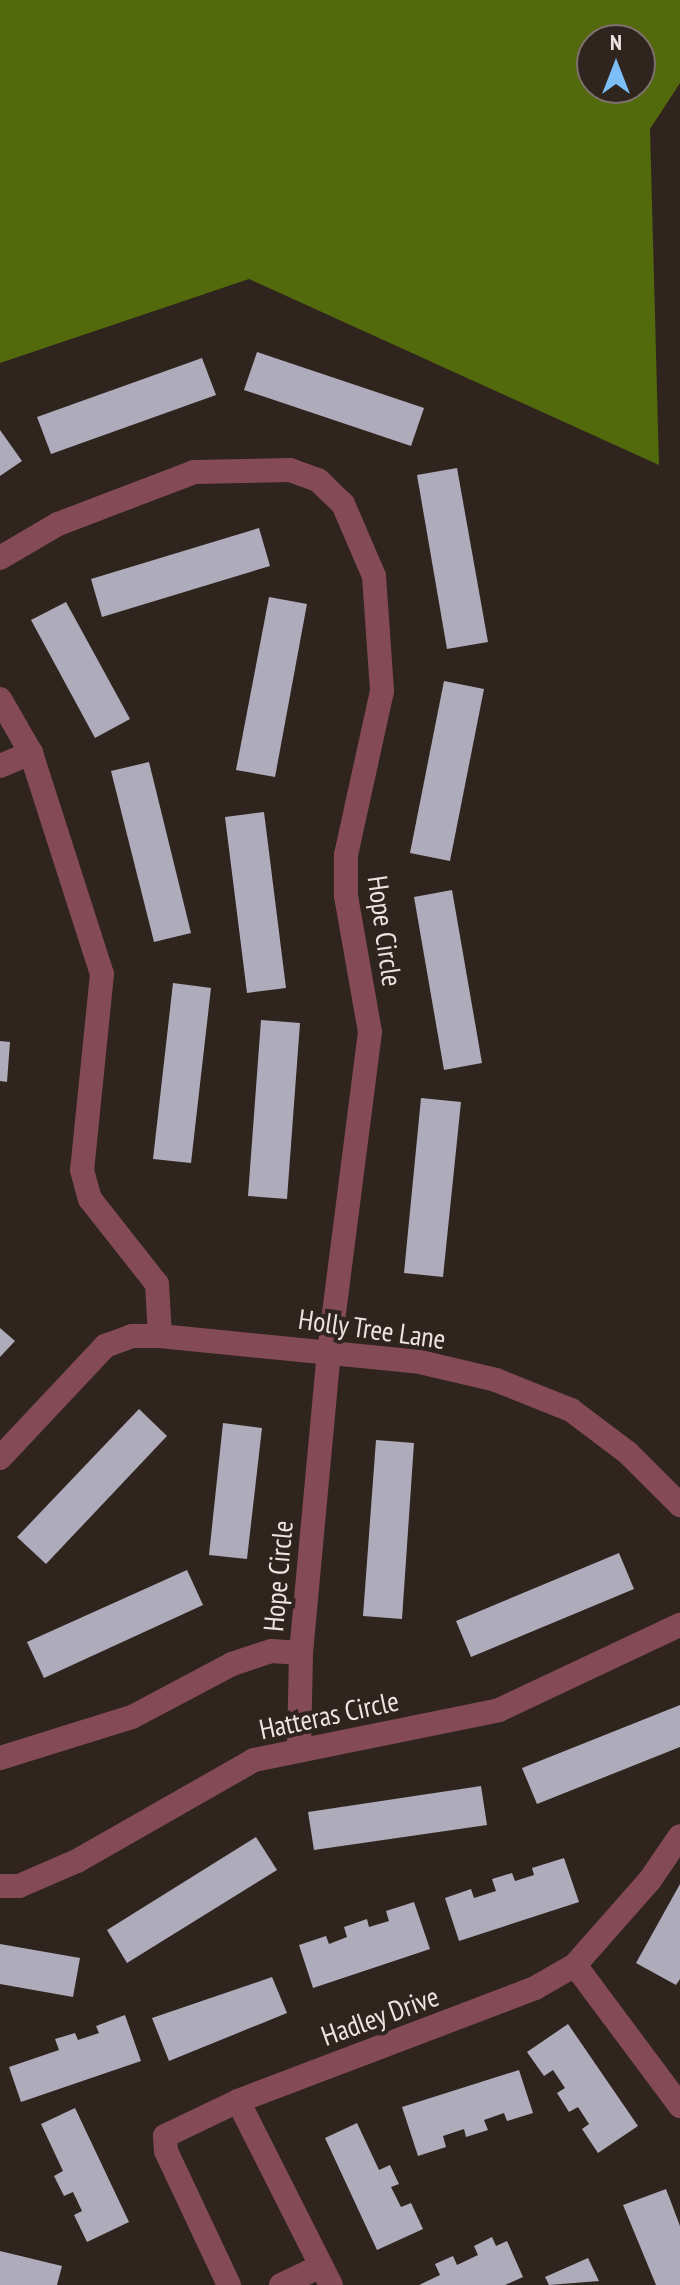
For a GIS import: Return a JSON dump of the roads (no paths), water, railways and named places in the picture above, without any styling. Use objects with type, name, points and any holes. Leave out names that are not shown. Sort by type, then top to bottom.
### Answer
[{"type":"street","name":"Hope Circle","points":[[0,558],[58,524],[194,472],[290,470],[318,480],[343,504],[360,534],[374,576],[382,691],[346,855],[346,896],[370,1032],[329,1351],[301,1653],[299,1747]]},
{"type":"street","points":[[0,699],[31,753],[102,974],[82,1170],[90,1199],[157,1284],[160,1336]]},
{"type":"street","points":[[0,766],[31,753]]},
{"type":"street","name":"Holly Tree Lane","points":[[0,1458],[105,1346],[132,1336],[160,1336],[420,1362],[496,1380],[571,1410],[628,1453],[680,1505]]},
{"type":"street","name":"Hatteras Circle","points":[[0,1886],[19,1886],[77,1861],[221,1777],[299,1747],[499,1710],[680,1625]]},
{"type":"street","points":[[0,1758],[132,1717],[232,1664],[271,1651],[301,1653]]},
{"type":"street","name":"Hadley Drive","points":[[229,2285],[166,2151],[165,2136],[238,2101],[464,2018],[535,1988],[575,1965],[650,1880],[680,1836]]},
{"type":"street","points":[[575,1965],[680,2106]]},
{"type":"street","points":[[238,2101],[326,2275],[281,2285]]}]
